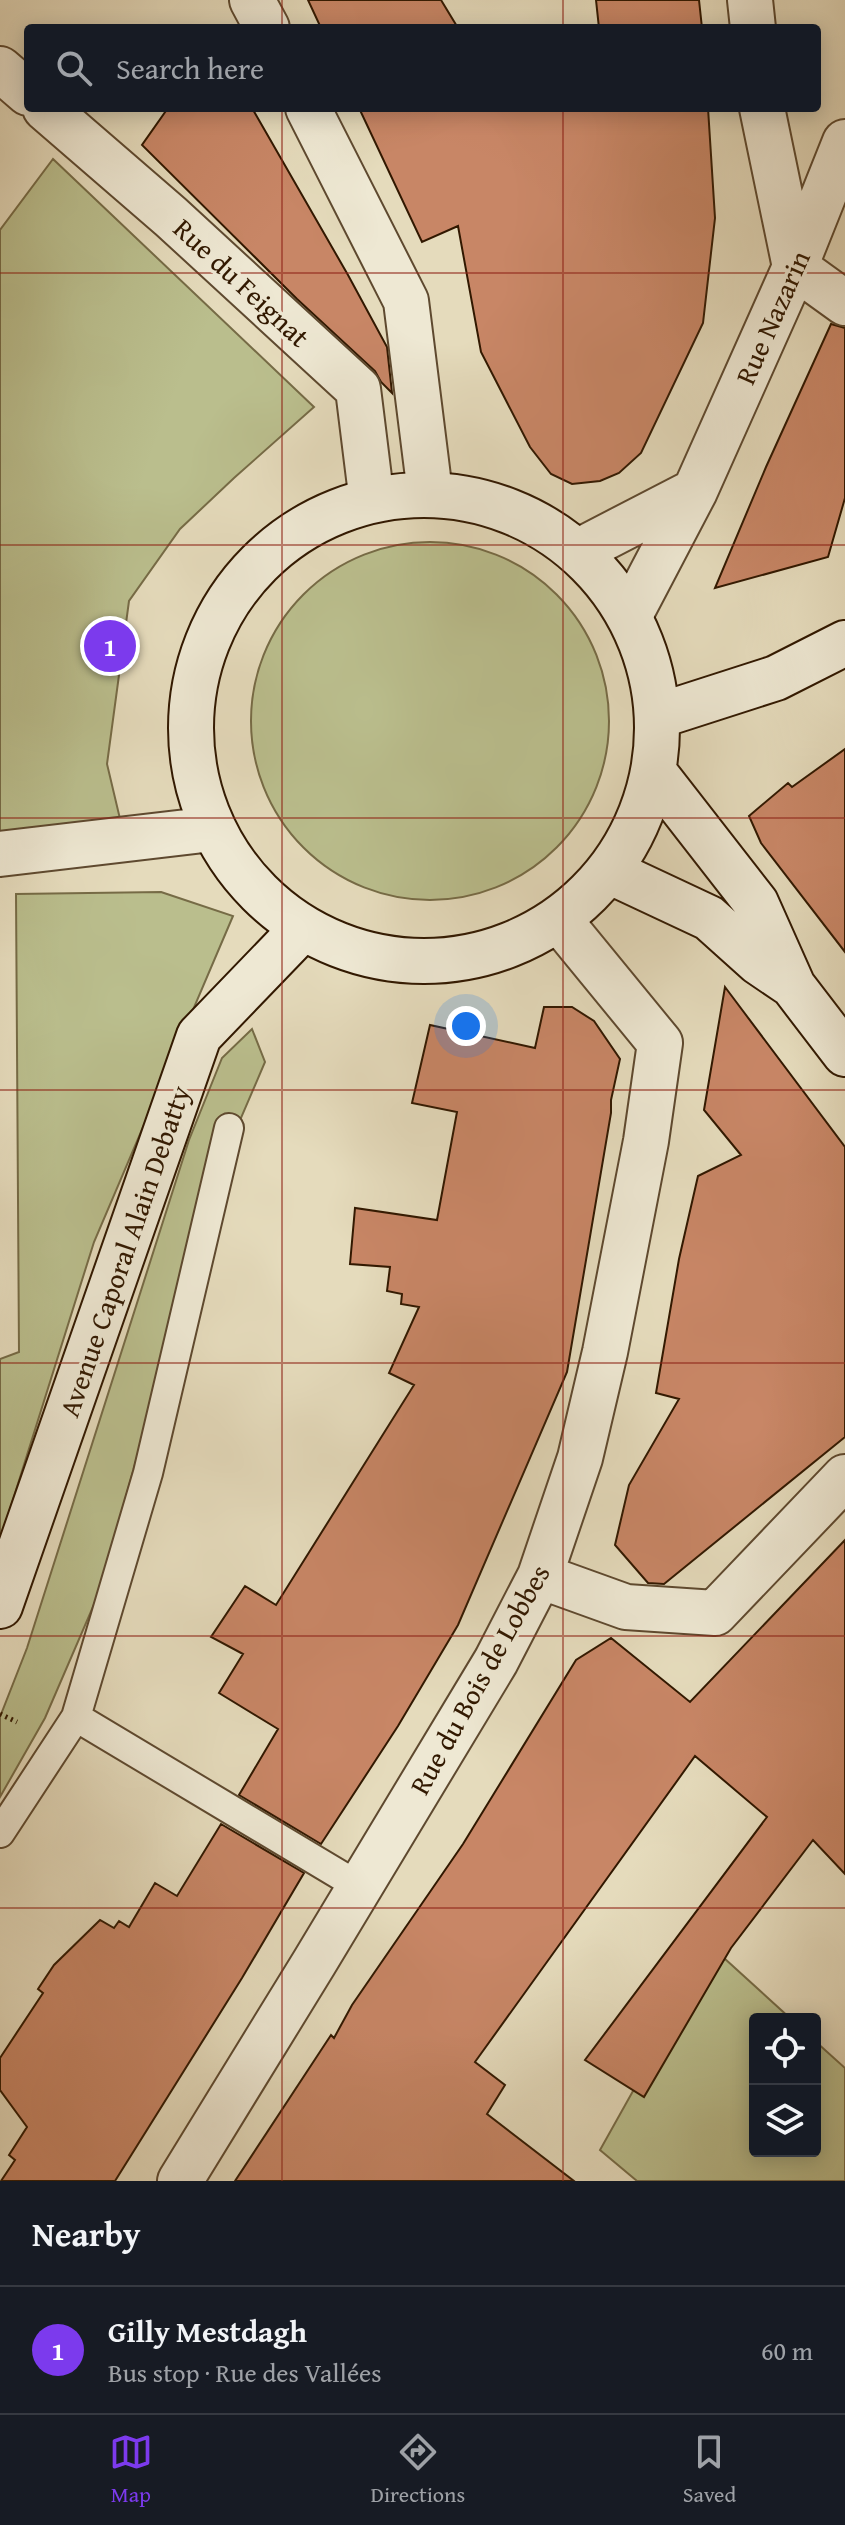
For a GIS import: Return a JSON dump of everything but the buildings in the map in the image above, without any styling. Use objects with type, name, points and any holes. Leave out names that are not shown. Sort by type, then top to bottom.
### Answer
[{"type":"street","points":[[252,0],[265,24]]},
{"type":"street","points":[[750,0],[753,24]]},
{"type":"street","points":[[0,69],[24,90]]},
{"type":"street","name":"Rue du Feignat","points":[[50,112],[171,217],[358,389],[371,494]]},
{"type":"street","points":[[310,112],[406,301],[430,493]]},
{"type":"street","points":[[763,112],[795,267],[845,303]]},
{"type":"street","name":"Rue Nazarin","points":[[630,615],[695,491],[795,267],[845,142]]},
{"type":"street","points":[[579,551],[695,491]]},
{"type":"street","points":[[430,493],[509,510],[579,551],[630,615],[649,663],[658,716],[654,772],[637,825],[613,873],[560,921],[508,946],[438,962],[367,956],[302,929],[249,885],[212,829],[191,759],[193,685],[217,616],[263,558],[323,516],[371,494],[430,493]]},
{"type":"street","points":[[658,716],[776,678],[845,643]]},
{"type":"street","points":[[654,772],[756,903],[793,986],[845,1054]]},
{"type":"street","points":[[0,854],[212,829]]},
{"type":"street","points":[[613,873],[709,918],[758,962],[793,986]]},
{"type":"street","name":"Rue du Bois de Lobbes","points":[[180,2181],[496,1661],[540,1576],[580,1458],[646,1141],[660,1043],[560,921]]},
{"type":"street","name":"Avenue Caporal Alain Debatty","points":[[0,1606],[199,1036],[302,929]]},
{"type":"street","points":[[540,1576],[626,1607],[715,1613],[845,1477]]},
{"type":"lane","points":[[0,1833],[76,1717],[148,1473],[229,1128]]},
{"type":"lane","points":[[76,1717],[360,1887]]},
{"type":"green space","points":[[53,159],[314,407],[180,529],[129,601],[107,764],[121,823],[0,835],[0,230]]},
{"type":"green space","points":[[430,542],[465,545],[499,556],[529,572],[557,594],[579,622],[595,652],[606,686],[609,721],[606,756],[595,790],[579,820],[557,848],[529,870],[499,886],[465,897],[430,900],[395,897],[361,886],[331,870],[303,848],[281,820],[265,790],[254,756],[251,721],[254,686],[265,652],[281,622],[303,594],[331,572],[361,556],[395,545]]},
{"type":"green space","points":[[161,892],[233,916],[94,1242],[0,1541],[0,1359],[19,1352],[16,894]]},
{"type":"green space","points":[[252,1029],[265,1062],[241,1118],[229,1128],[99,1593],[45,1718],[0,1797],[0,1717],[27,1648],[189,1140],[222,1058]]},
{"type":"green space","points":[[713,1948],[784,2013],[749,2013],[749,2157],[821,2157],[821,2046],[845,2068],[845,2181],[637,2181],[600,2150]]},
{"type":"place","name":"Gilly Mestdagh","points":[[110,646]]}]
